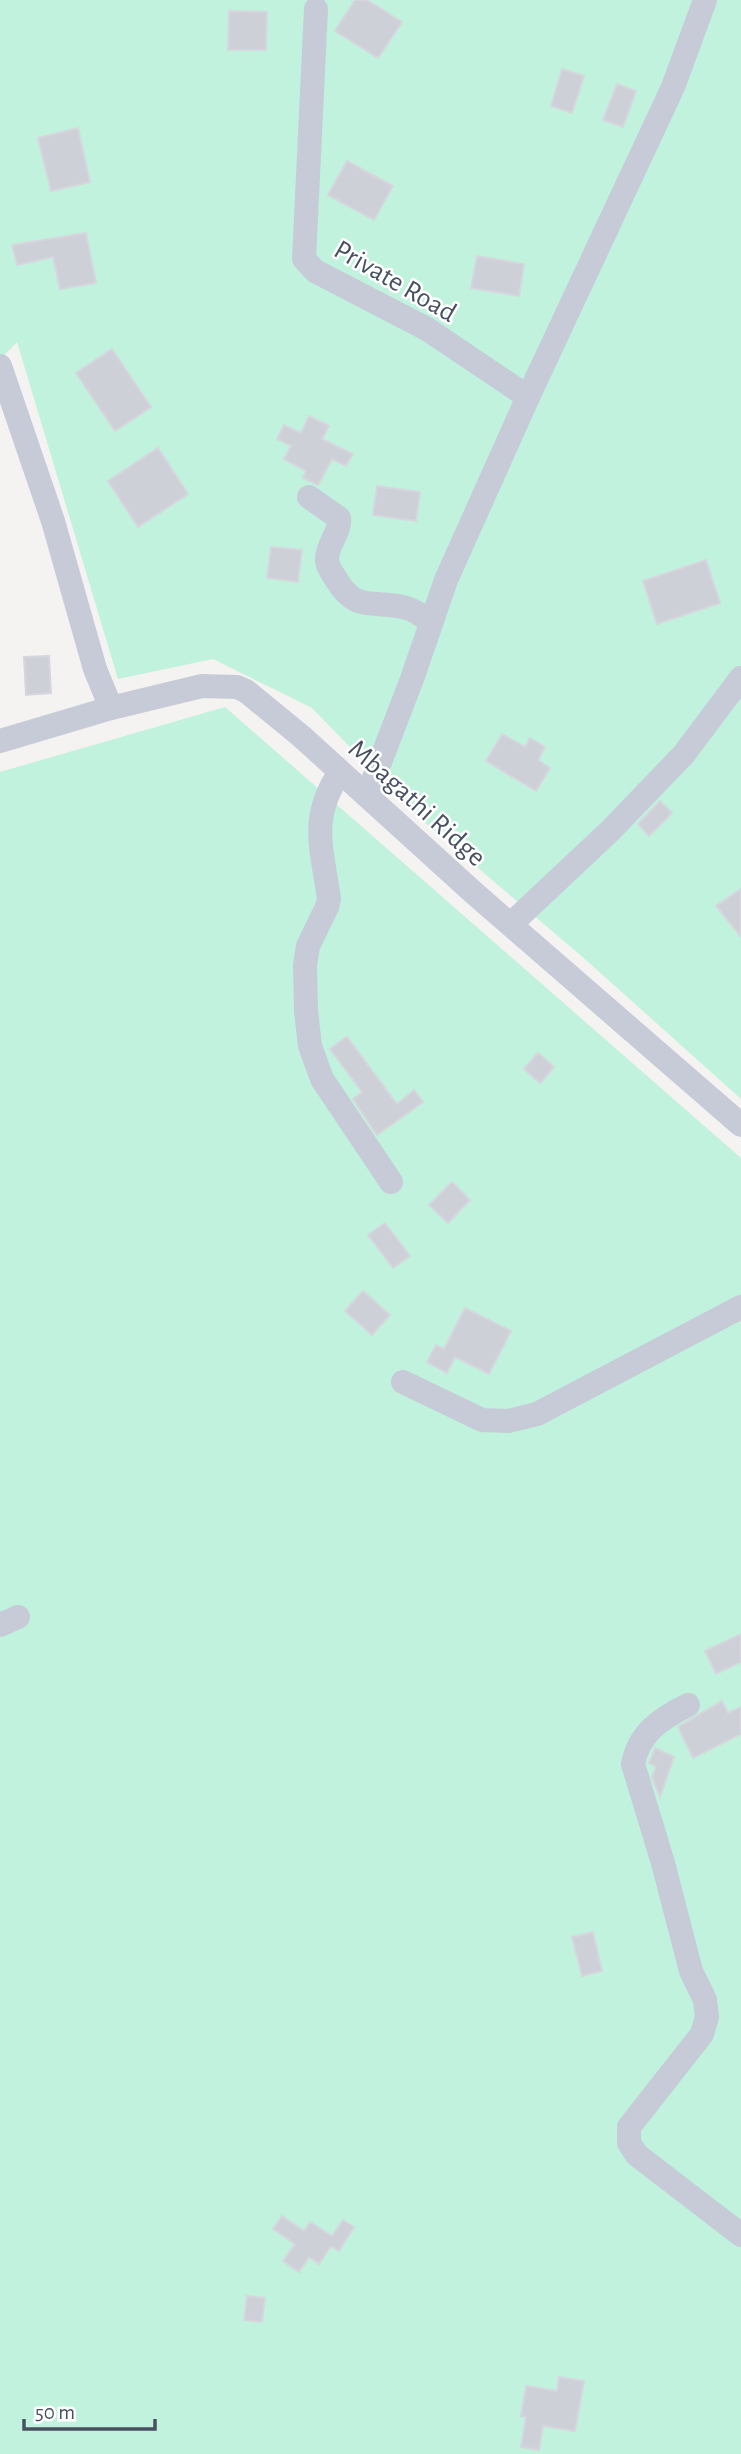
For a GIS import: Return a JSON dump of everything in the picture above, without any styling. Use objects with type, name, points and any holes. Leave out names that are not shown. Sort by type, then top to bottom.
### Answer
[{"type":"street","points":[[367,796],[446,580],[673,86],[705,0]]},
{"type":"street","name":"Private Road","points":[[316,9],[304,259],[315,271],[427,329],[528,397]]},
{"type":"street","points":[[0,366],[53,521],[95,670],[111,708]]},
{"type":"street","points":[[309,497],[339,518],[340,523],[328,548],[326,562],[344,592],[353,599],[402,607],[416,612],[432,623]]},
{"type":"street","points":[[510,924],[611,831],[684,754],[741,678]]},
{"type":"street","name":"Mbagathi Ridge","points":[[0,741],[111,708],[202,686],[237,687],[259,700],[272,714],[301,736],[510,924],[741,1125]]},
{"type":"street","points":[[340,772],[328,790],[321,809],[320,842],[329,899],[308,946],[305,965],[307,1022],[310,1046],[322,1079],[391,1182]]},
{"type":"street","points":[[402,1382],[482,1420],[508,1422],[537,1414],[741,1307]]},
{"type":"street","points":[[688,1705],[663,1717],[644,1735],[633,1765],[663,1863],[691,1970],[705,2000],[707,2017],[702,2034],[645,2105],[629,2127],[628,2135],[629,2143],[637,2155],[741,2235]]},
{"type":"green space","points":[[0,0],[741,0],[741,1099],[586,960],[416,815],[312,708],[213,659],[118,679],[17,342],[0,360]]},
{"type":"green space","points":[[225,707],[741,1158],[741,2454],[0,2454],[0,772]]},
{"type":"building","points":[[355,0],[367,0],[402,22],[378,58],[335,31]]},
{"type":"building","points":[[229,11],[267,12],[266,50],[228,50]]},
{"type":"building","points":[[562,69],[584,76],[572,113],[551,106]]},
{"type":"building","points":[[617,84],[636,91],[623,127],[603,120]]},
{"type":"building","points":[[78,128],[90,182],[51,191],[38,138]]},
{"type":"building","points":[[347,161],[393,186],[374,220],[328,195]]},
{"type":"building","points":[[86,233],[96,283],[60,289],[53,257],[17,265],[12,245]]},
{"type":"building","points":[[477,256],[524,264],[519,296],[471,288]]},
{"type":"building","points":[[112,349],[151,407],[115,431],[76,373]]},
{"type":"building","points":[[309,416],[329,426],[322,439],[353,454],[346,466],[332,459],[318,485],[303,478],[306,471],[284,459],[291,446],[277,439],[284,425],[301,433]]},
{"type":"building","points":[[158,448],[188,494],[138,527],[108,481]]},
{"type":"building","points":[[377,486],[420,492],[416,521],[373,515]]},
{"type":"building","points":[[271,547],[302,550],[298,582],[267,578]]},
{"type":"building","points":[[706,560],[720,603],[657,624],[643,581]]},
{"type":"building","points":[[49,656],[51,693],[26,695],[24,657]]},
{"type":"building","points":[[502,734],[525,747],[530,738],[545,747],[538,760],[550,768],[536,791],[486,761]]},
{"type":"building","points":[[660,801],[672,813],[649,836],[638,824]]},
{"type":"building","points":[[741,889],[741,937],[716,906]]},
{"type":"building","points":[[347,1037],[397,1104],[414,1090],[423,1102],[377,1135],[353,1099],[362,1092],[330,1049]]},
{"type":"building","points":[[538,1053],[554,1067],[540,1083],[524,1069]]},
{"type":"building","points":[[452,1182],[470,1200],[448,1223],[429,1205]]},
{"type":"building","points":[[385,1223],[410,1256],[393,1268],[368,1235]]},
{"type":"building","points":[[363,1291],[390,1315],[372,1335],[345,1311]]},
{"type":"building","points":[[465,1308],[511,1331],[489,1374],[455,1357],[447,1373],[427,1362],[436,1345],[444,1349]]},
{"type":"building","points":[[741,1634],[741,1662],[716,1674],[705,1651]]},
{"type":"building","points":[[722,1701],[728,1713],[741,1707],[741,1734],[693,1758],[678,1727]]},
{"type":"building","points":[[655,1748],[674,1757],[660,1797],[652,1777],[656,1767],[649,1763]]},
{"type":"building","points":[[593,1932],[602,1971],[582,1976],[572,1937]]},
{"type":"building","points":[[282,2216],[304,2231],[310,2222],[332,2236],[343,2220],[354,2227],[339,2251],[331,2246],[319,2264],[309,2257],[299,2272],[283,2261],[295,2244],[273,2229]]},
{"type":"building","points":[[247,2296],[265,2298],[262,2322],[244,2320]]},
{"type":"building","points":[[559,2377],[584,2381],[575,2431],[543,2426],[539,2450],[521,2447],[526,2417],[521,2416],[526,2386],[557,2391]]}]
